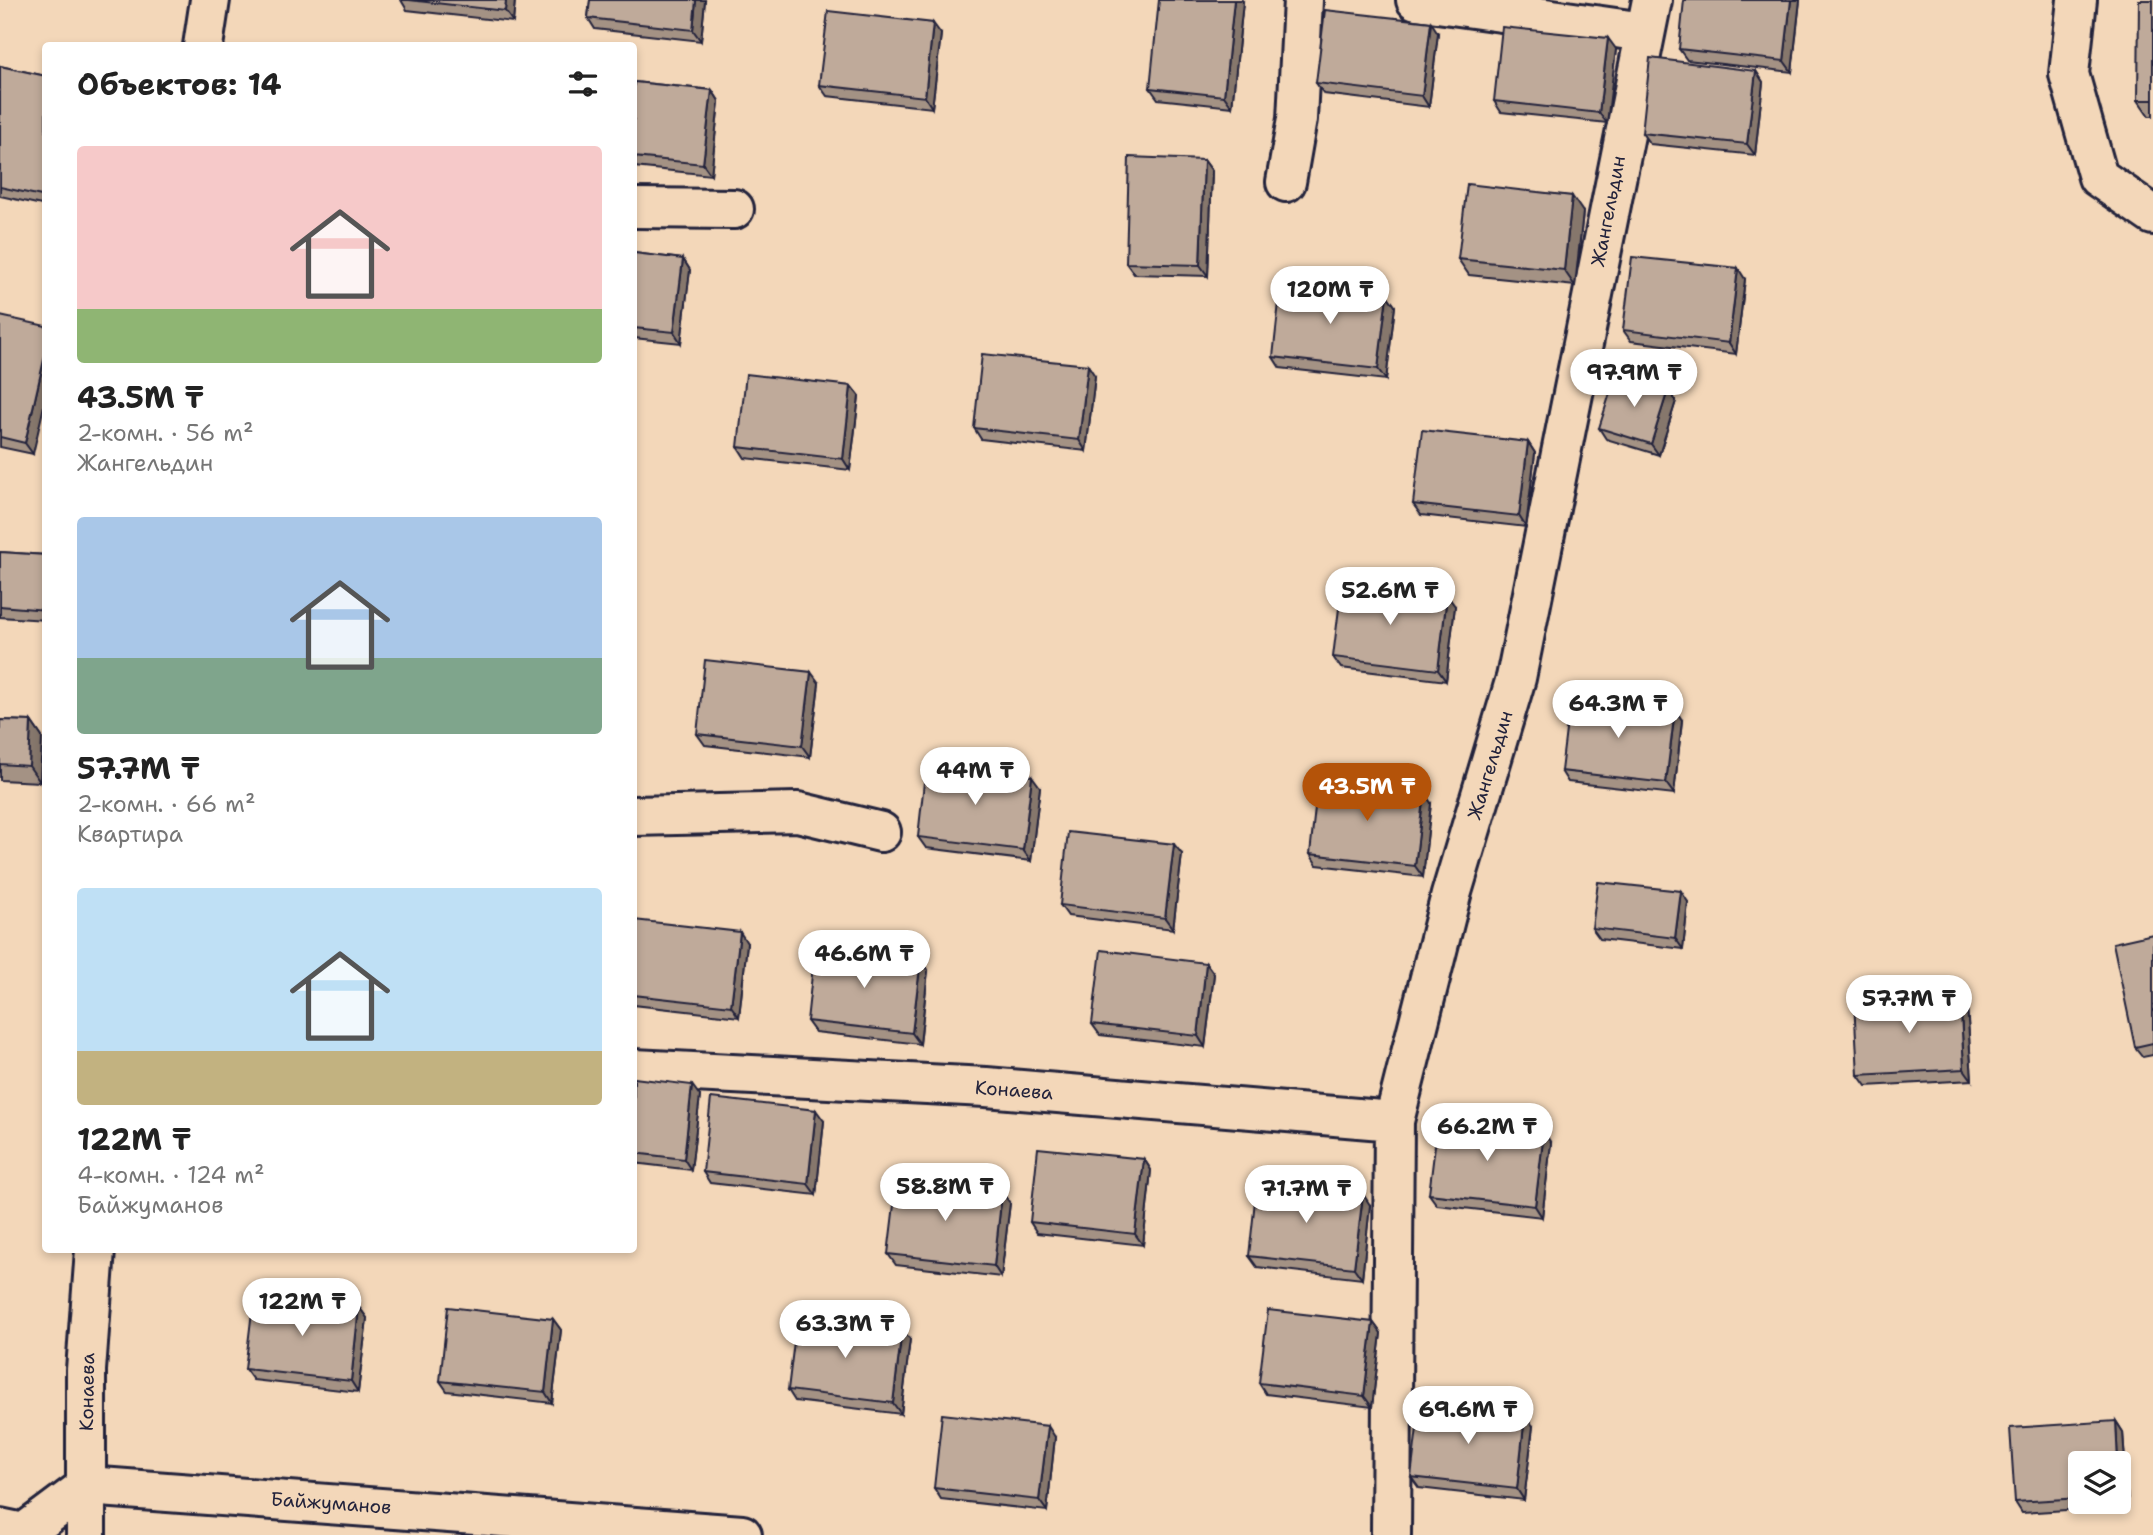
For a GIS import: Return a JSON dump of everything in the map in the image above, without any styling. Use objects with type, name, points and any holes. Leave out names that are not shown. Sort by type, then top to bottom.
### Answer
[{"type":"street","points":[[205,42],[210,0]]},
{"type":"street","points":[[1286,182],[1297,119],[1303,0]]},
{"type":"street","points":[[1416,0],[1648,16]]},
{"type":"street","points":[[2077,0],[2069,74],[2098,177],[2153,215]]},
{"type":"street","name":"Жангельдин","points":[[1391,1535],[1394,1121],[1451,895],[1517,678],[1648,16]]},
{"type":"street","points":[[637,208],[734,209]]},
{"type":"street","points":[[637,816],[798,812],[881,832]]},
{"type":"street","name":"Конаева","points":[[637,1069],[986,1087],[1394,1121]]},
{"type":"street","name":"Конаева","points":[[86,1535],[86,1370],[94,1253]]},
{"type":"street","points":[[0,1528],[24,1534],[87,1486]]},
{"type":"street","name":"Байжуманов","points":[[87,1486],[742,1535]]},
{"type":"building","points":[[409,0],[506,0],[505,11]]},
{"type":"building","points":[[590,0],[696,0],[693,30],[588,18]]},
{"type":"building","points":[[1159,0],[1234,0],[1224,96],[1150,88]]},
{"type":"building","points":[[1684,0],[1791,0],[1784,61],[1679,49]]},
{"type":"building","points":[[2139,0],[2153,0],[2153,100],[2138,100]]},
{"type":"building","points":[[1325,10],[1431,22],[1422,96],[1316,83]]},
{"type":"building","points":[[828,11],[933,23],[925,97],[819,85]]},
{"type":"building","points":[[1502,27],[1608,38],[1599,113],[1494,101]]},
{"type":"building","points":[[1650,58],[1756,71],[1747,144],[1642,133]]},
{"type":"building","points":[[0,66],[42,75],[42,196],[0,187]]},
{"type":"building","points":[[637,82],[712,90],[703,164],[637,157]]},
{"type":"building","points":[[1129,157],[1204,160],[1200,265],[1126,263]]},
{"type":"building","points":[[1467,184],[1572,196],[1564,270],[1458,259]]},
{"type":"building","points":[[637,253],[683,259],[674,332],[637,328]]},
{"type":"building","points":[[1632,257],[1738,268],[1729,343],[1623,330]]},
{"type":"building","points":[[1281,284],[1387,295],[1378,369],[1273,357]]},
{"type":"building","points":[[0,316],[42,325],[42,369],[25,443],[0,437]]},
{"type":"building","points":[[982,354],[1088,365],[1079,440],[974,428]]},
{"type":"building","points":[[746,374],[851,386],[843,459],[738,447]]},
{"type":"building","points":[[1616,374],[1668,390],[1651,444],[1599,428]]},
{"type":"building","points":[[1422,430],[1528,442],[1519,516],[1413,504]]},
{"type":"building","points":[[0,552],[42,555],[42,610],[0,606]]},
{"type":"building","points":[[1342,584],[1447,595],[1438,670],[1333,657]]},
{"type":"building","points":[[705,660],[811,672],[802,746],[697,734]]},
{"type":"building","points":[[1570,697],[1675,709],[1666,783],[1561,771]]},
{"type":"building","points":[[0,720],[31,721],[29,766],[0,764]]},
{"type":"building","points":[[926,764],[1032,776],[1023,850],[918,837]]},
{"type":"building","points":[[1318,780],[1424,792],[1415,866],[1310,854]]},
{"type":"building","points":[[1068,832],[1174,844],[1165,918],[1060,905]]},
{"type":"building","points":[[1598,882],[1681,891],[1675,938],[1592,928]]},
{"type":"building","points":[[637,920],[740,932],[731,1006],[637,995]]},
{"type":"building","points":[[2153,934],[2153,1043],[2135,1047],[2113,943]]},
{"type":"building","points":[[815,947],[921,959],[912,1033],[807,1021]]},
{"type":"building","points":[[1101,950],[1206,963],[1198,1036],[1092,1024]]},
{"type":"building","points":[[1960,995],[1964,1069],[1858,1075],[1854,1001]]},
{"type":"building","points":[[637,1078],[692,1085],[684,1159],[637,1153]]},
{"type":"building","points":[[711,1098],[816,1110],[808,1184],[703,1172]]},
{"type":"building","points":[[1438,1121],[1544,1132],[1535,1206],[1429,1194]]},
{"type":"building","points":[[1038,1148],[1144,1159],[1135,1234],[1030,1222]]},
{"type":"building","points":[[897,1180],[1002,1192],[994,1266],[888,1254]]},
{"type":"building","points":[[1257,1182],[1363,1194],[1354,1268],[1249,1256]]},
{"type":"building","points":[[254,1295],[359,1307],[351,1381],[245,1369]]},
{"type":"building","points":[[448,1307],[553,1319],[545,1392],[440,1381]]},
{"type":"building","points":[[1268,1310],[1373,1322],[1364,1396],[1259,1383]]},
{"type":"building","points":[[797,1317],[902,1329],[893,1403],[788,1390]]},
{"type":"building","points":[[1420,1403],[1525,1415],[1517,1489],[1411,1477]]},
{"type":"building","points":[[942,1414],[1048,1426],[1039,1500],[934,1488]]},
{"type":"building","points":[[2116,1421],[2117,1451],[2068,1451],[2068,1499],[2015,1502],[2010,1428]]}]
